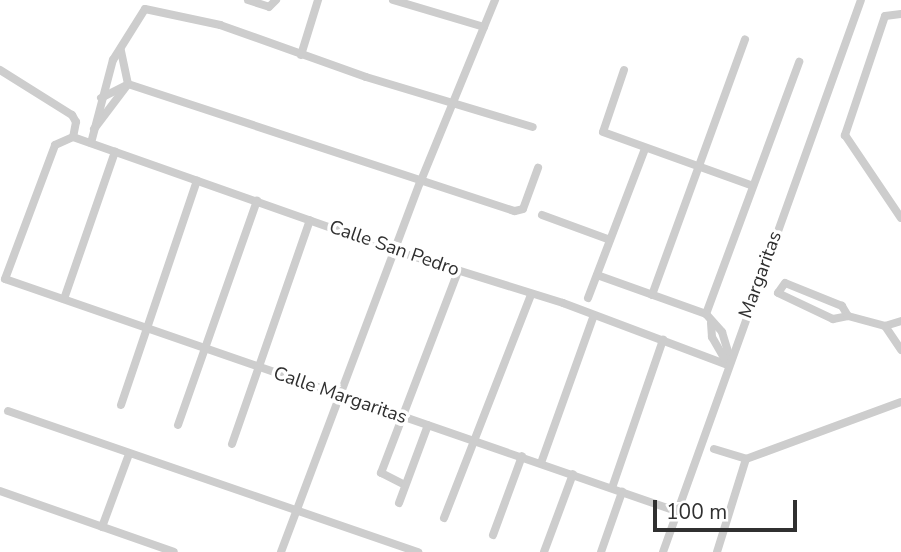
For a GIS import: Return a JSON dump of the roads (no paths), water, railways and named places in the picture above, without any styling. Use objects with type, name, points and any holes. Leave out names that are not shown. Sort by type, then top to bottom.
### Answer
[{"type":"street","points":[[248,0],[268,7],[276,0]]},
{"type":"street","points":[[301,55],[317,0]]},
{"type":"street","points":[[393,0],[484,27]]},
{"type":"street","points":[[281,552],[420,183],[495,0]]},
{"type":"street","name":"Margaritas","points":[[663,552],[729,362],[862,0]]},
{"type":"street","points":[[91,144],[101,97],[113,60],[145,9],[220,25],[301,55],[533,127]]},
{"type":"street","points":[[901,14],[887,13],[845,135],[901,218]]},
{"type":"street","points":[[652,295],[745,39]]},
{"type":"street","points":[[93,131],[128,84],[121,50]]},
{"type":"street","points":[[706,314],[799,62]]},
{"type":"street","points":[[0,70],[72,115],[76,122],[73,137],[59,141],[2,280]]},
{"type":"street","points":[[624,70],[603,132],[753,186]]},
{"type":"street","points":[[101,97],[128,84],[420,183],[520,211],[538,168]]},
{"type":"street","name":"Calle San Pedro","points":[[73,137],[396,251],[729,362]]},
{"type":"street","points":[[588,298],[645,149]]},
{"type":"street","points":[[64,299],[115,152]]},
{"type":"street","points":[[121,405],[144,327],[197,180]]},
{"type":"street","points":[[178,425],[257,201]]},
{"type":"street","points":[[542,215],[610,240]]},
{"type":"street","points":[[232,444],[261,369],[310,220]]},
{"type":"street","points":[[405,485],[381,473],[458,271]]},
{"type":"street","points":[[597,275],[706,314],[711,323],[712,337],[729,362]]},
{"type":"street","name":"Calle Margaritas","points":[[2,280],[64,299],[339,396],[475,439],[676,511]]},
{"type":"street","points":[[848,316],[842,306],[785,283],[778,293],[783,299],[833,319],[848,316],[886,326],[901,321]]},
{"type":"street","points":[[444,518],[531,295]]},
{"type":"street","points":[[541,463],[594,315]]},
{"type":"street","points":[[886,326],[901,350]]},
{"type":"street","points":[[612,488],[663,340]]},
{"type":"street","points":[[714,449],[746,459],[901,402]]},
{"type":"street","points":[[8,411],[418,552]]},
{"type":"street","points":[[398,503],[428,425]]},
{"type":"street","points":[[102,527],[129,454]]},
{"type":"street","points":[[493,535],[522,456]]},
{"type":"street","points":[[718,552],[746,459]]},
{"type":"street","points":[[544,552],[573,474]]},
{"type":"street","points":[[0,491],[174,552]]},
{"type":"street","points":[[601,552],[622,492]]}]
